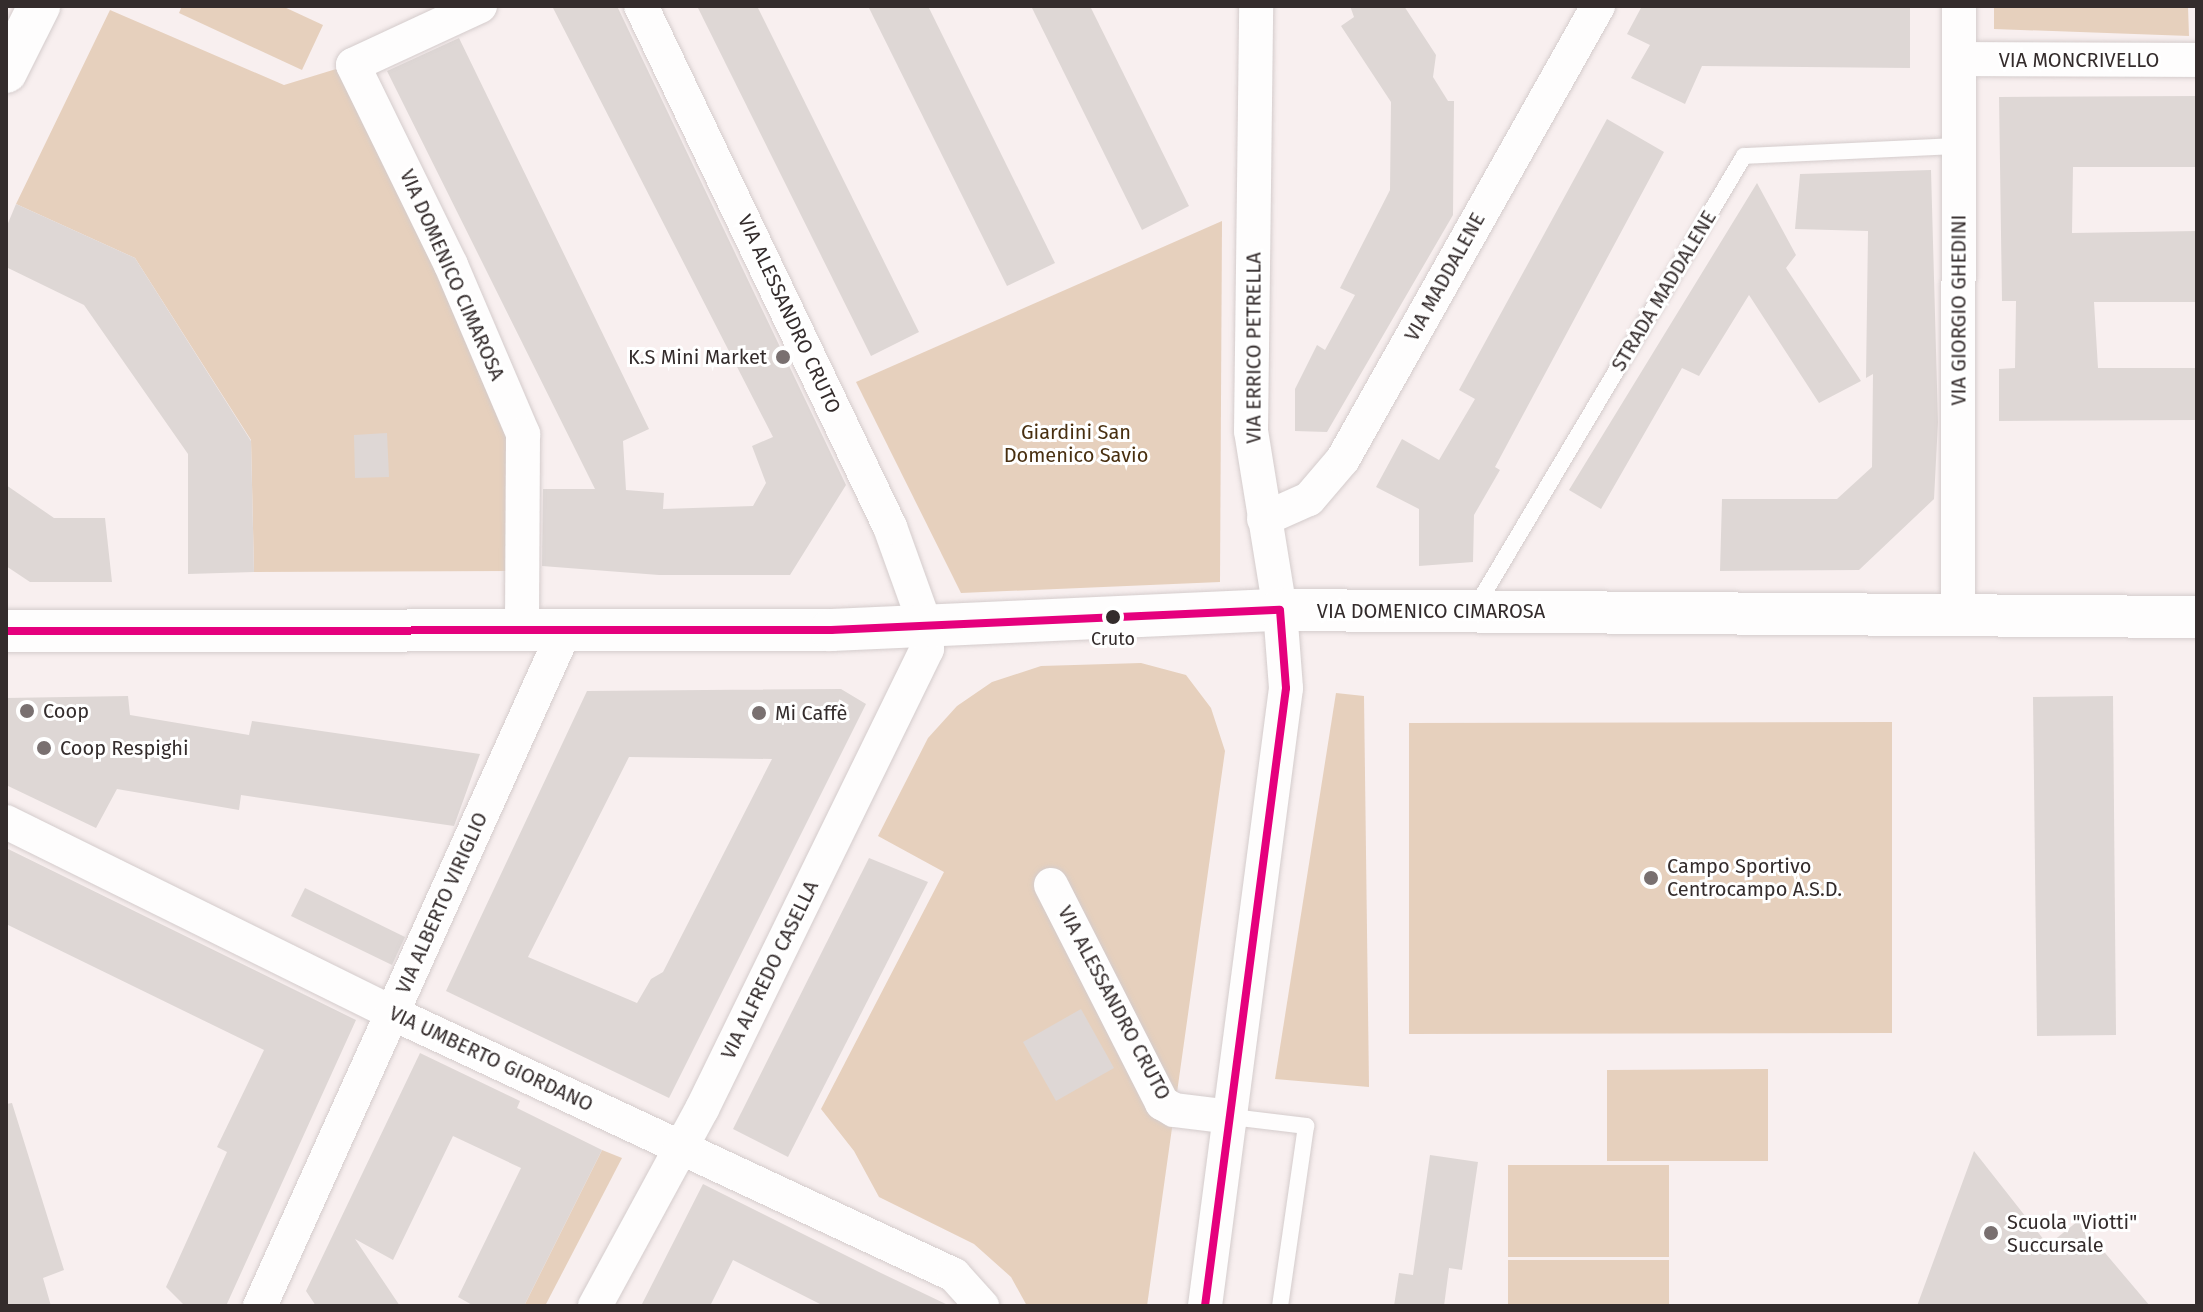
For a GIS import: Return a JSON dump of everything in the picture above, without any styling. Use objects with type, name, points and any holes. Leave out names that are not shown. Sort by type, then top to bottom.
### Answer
[{"type":"street","points":[[6,72],[39,6]]},
{"type":"street","name":"VIA DOMENICO CIMAROSA","points":[[480,6],[353,65],[451,265],[523,434],[522,632]]},
{"type":"street","name":"VIA ALESSANDRO CRUTO","points":[[641,6],[890,527],[926,627]]},
{"type":"street","name":"VIA ERRICO PETRELLA","points":[[1205,1306],[1286,688],[1280,610],[1251,431],[1256,6]]},
{"type":"street","name":"VIA MADDALENE","points":[[1264,519],[1309,499],[1343,459],[1598,6]]},
{"type":"street","name":"VIA GIORGIO GHEDINI","points":[[1958,614],[1959,6]]},
{"type":"street","name":"VIA MONCRIVELLO","points":[[1961,59],[2197,60]]},
{"type":"street","name":"VIA DOMENICO CIMAROSA","points":[[6,631],[522,632],[926,627],[1280,610],[2197,617]]},
{"type":"street","name":"VIA ALFREDO CASELLA","points":[[595,1306],[681,1148],[927,649],[926,627]]},
{"type":"street","name":"VIA ALBERTO VIRIGLIO","points":[[260,1306],[565,630]]},
{"type":"street","name":"VIA UMBERTO GIORDANO","points":[[6,822],[392,1013],[954,1275],[979,1301]]},
{"type":"street","name":"VIA ALESSANDRO CRUTO","points":[[1051,885],[1162,1103],[1174,1110],[1232,1117]]},
{"type":"lane","name":"STRADA MADDALENE","points":[[1473,611],[1744,156],[1959,146]]},
{"type":"lane","points":[[1232,1117],[1306,1126],[1280,1306]]},
{"type":"green space","points":[[182,6],[282,6],[323,25],[302,70],[179,13]]},
{"type":"green space","points":[[1994,6],[2188,6],[2189,36],[1994,29]]},
{"type":"green space","points":[[110,10],[284,85],[359,62],[523,434],[521,571],[254,572],[251,440],[135,258],[16,204]]},
{"type":"green space","name":"Giardini San Domenico Savio","points":[[1222,221],[1220,582],[961,593],[856,382]]},
{"type":"green space","points":[[1141,663],[1186,675],[1211,708],[1225,751],[1147,1306],[1027,1306],[1011,1277],[974,1244],[879,1197],[854,1151],[821,1109],[944,872],[878,836],[928,738],[957,706],[992,682],[1041,666]]},
{"type":"green space","points":[[1336,693],[1364,696],[1369,1087],[1275,1079]]},
{"type":"green space","name":"Campo Sportivo Centrocampo A.S.D.","points":[[1892,722],[1892,1033],[1409,1034],[1409,723]]},
{"type":"green space","points":[[1768,1069],[1768,1161],[1607,1161],[1607,1070]]},
{"type":"green space","points":[[602,1150],[622,1158],[545,1306],[524,1306]]},
{"type":"green space","points":[[1508,1165],[1669,1165],[1669,1257],[1508,1257]]},
{"type":"green space","points":[[1508,1260],[1669,1260],[1669,1306],[1508,1306]]},
{"type":"building","points":[[552,6],[617,6],[846,485],[790,575],[659,575],[542,566],[543,489],[595,489],[387,71],[459,38],[649,429],[623,441],[626,490],[664,493],[663,509],[753,506],[766,483],[752,446],[773,437]]},
{"type":"building","points":[[697,6],[757,6],[919,332],[871,356]]},
{"type":"building","points":[[868,6],[928,6],[1055,263],[1007,286]]},
{"type":"building","points":[[1031,6],[1090,6],[1189,206],[1142,230]]},
{"type":"building","points":[[1350,6],[1404,6],[1436,55],[1433,77],[1448,101],[1454,101],[1453,215],[1327,432],[1295,431],[1295,389],[1317,345],[1325,350],[1355,295],[1340,288],[1390,190],[1391,102],[1341,26],[1354,17]]},
{"type":"building","points":[[1642,6],[1910,6],[1910,68],[1702,66],[1685,104],[1631,78],[1650,45],[1627,34]]},
{"type":"building","points":[[2197,96],[2197,167],[2073,167],[2072,233],[2197,231],[2197,302],[2094,302],[2098,368],[2197,368],[2197,420],[1999,421],[1999,369],[2015,368],[2016,301],[2002,301],[1999,97]]},
{"type":"building","points":[[1607,119],[1664,152],[1495,467],[1500,470],[1474,515],[1473,562],[1419,566],[1419,509],[1376,487],[1402,439],[1439,460],[1475,399],[1459,390]]},
{"type":"building","points":[[1931,170],[1938,422],[1934,499],[1859,570],[1720,571],[1722,499],[1837,499],[1872,467],[1873,374],[1866,378],[1868,231],[1795,229],[1800,174]]},
{"type":"building","points":[[1757,183],[1796,255],[1786,268],[1861,381],[1819,403],[1749,295],[1699,376],[1682,368],[1601,509],[1569,490]]},
{"type":"building","points":[[16,204],[135,258],[251,441],[254,572],[188,574],[188,454],[84,305],[6,267],[6,228]]},
{"type":"building","points":[[387,433],[389,477],[355,478],[354,435]]},
{"type":"building","points":[[6,485],[54,518],[105,518],[112,582],[30,582],[6,566]]},
{"type":"building","points":[[841,689],[866,704],[669,1098],[446,991],[587,691]],"holes":[[[629,757],[772,759],[663,972],[651,979],[637,1003],[528,957]]]},
{"type":"building","points":[[128,696],[130,715],[249,735],[252,721],[480,754],[454,826],[241,795],[239,810],[117,789],[96,828],[6,785],[6,698]]},
{"type":"building","points":[[2113,696],[2116,1035],[2037,1036],[2033,697]]},
{"type":"building","points":[[6,848],[356,1020],[226,1306],[185,1306],[166,1287],[227,1152],[217,1147],[264,1050],[6,924]]},
{"type":"building","points":[[869,858],[928,882],[788,1157],[733,1129]]},
{"type":"building","points":[[305,888],[405,937],[392,965],[291,916]]},
{"type":"building","points":[[1081,1009],[1114,1068],[1056,1101],[1023,1042]]},
{"type":"building","points":[[420,1053],[520,1101],[517,1108],[602,1150],[524,1306],[474,1306],[458,1297],[521,1168],[453,1136],[393,1260],[355,1239],[400,1306],[316,1306],[306,1291]]},
{"type":"building","points":[[12,1103],[64,1270],[43,1278],[51,1306],[6,1306],[6,1104]]},
{"type":"building","name":"Scuola \"Viotti\" Succursale","points":[[1974,1151],[2048,1245],[2078,1221],[2150,1306],[1917,1306]]},
{"type":"building","points":[[1430,1155],[1478,1162],[1462,1270],[1449,1268],[1444,1306],[1394,1306],[1399,1273],[1413,1275]]},
{"type":"building","points":[[703,1184],[950,1306],[824,1306],[733,1260],[710,1306],[641,1306]]},
{"type":"transit line","points":[[6,631],[831,630],[1280,610]]},
{"type":"transit line","points":[[1205,1306],[1286,688],[1280,610]]},
{"type":"place","name":"K.S Mini Market","points":[[783,357]]},
{"type":"place","name":"Cruto","points":[[1113,617]]},
{"type":"place","name":"Coop","points":[[27,711]]},
{"type":"place","name":"Mi Caffè","points":[[759,713]]},
{"type":"place","name":"Coop Respighi","points":[[44,748]]},
{"type":"place","name":"Campo Sportivo Centrocampo A.S.D.","points":[[1651,878]]},
{"type":"place","name":"Scuola \"Viotti\" Succursale","points":[[1991,1233]]}]
